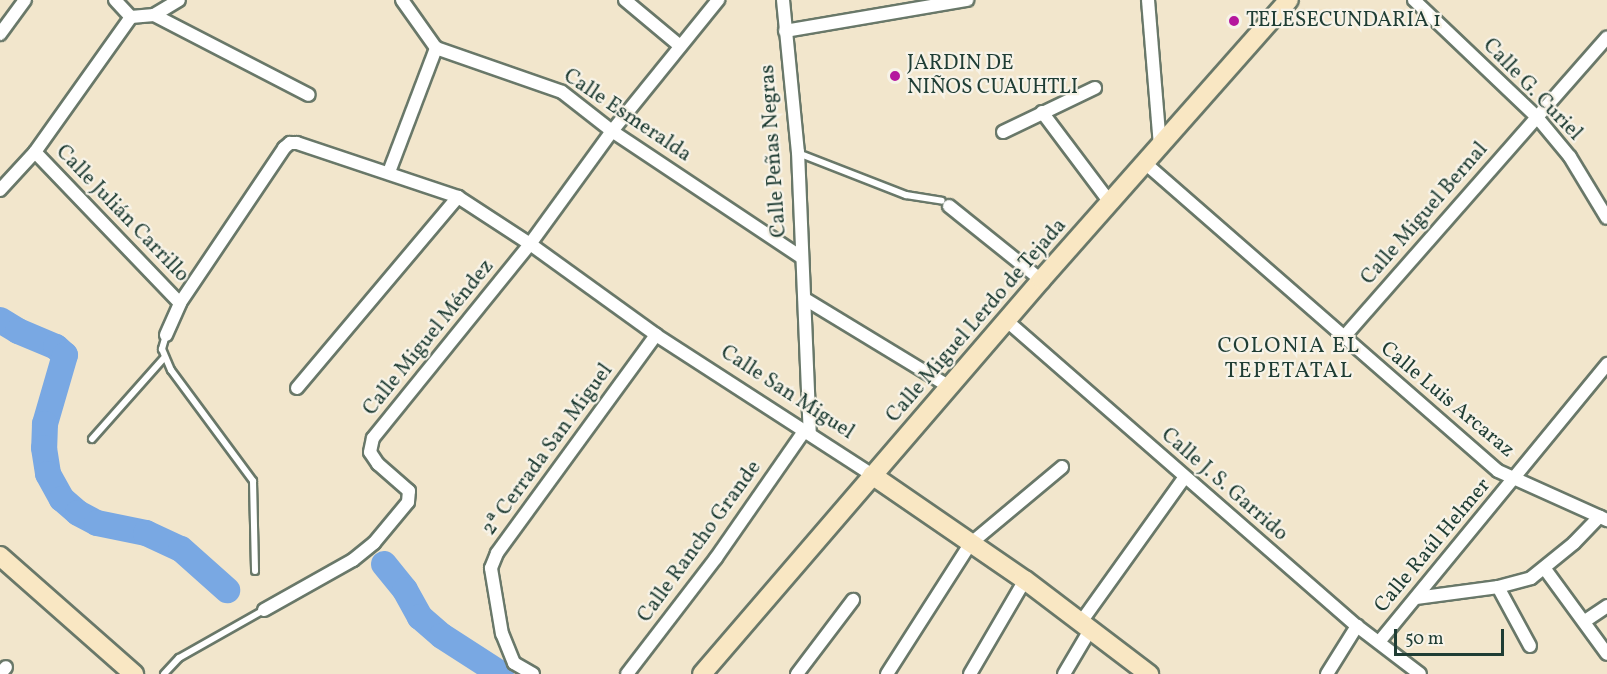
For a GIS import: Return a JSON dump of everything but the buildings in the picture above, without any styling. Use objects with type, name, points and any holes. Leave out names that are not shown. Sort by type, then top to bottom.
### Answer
[{"type":"street","points":[[0,34],[25,0]]},
{"type":"street","points":[[115,0],[131,17]]},
{"type":"street","points":[[0,190],[35,152],[131,17],[154,15],[179,0]]},
{"type":"street","points":[[389,172],[436,48],[402,0]]},
{"type":"street","points":[[625,0],[680,46]]},
{"type":"street","points":[[530,244],[612,131],[718,0]]},
{"type":"street","name":"Calle Peñas Negras","points":[[783,0],[798,152],[801,257],[805,299],[806,433]]},
{"type":"street","points":[[785,31],[967,0]]},
{"type":"street","points":[[1148,0],[1160,145]]},
{"type":"street","name":"Calle Miguel Lerdo de Tejada","points":[[702,674],[1041,280],[1111,204],[1160,145],[1289,0]]},
{"type":"street","name":"Calle G. Curiel","points":[[1414,0],[1536,116],[1570,158],[1607,218]]},
{"type":"street","points":[[154,15],[309,95]]},
{"type":"street","name":"Calle Miguel Bernal","points":[[1343,338],[1607,37]]},
{"type":"street","name":"Calle Esmeralda","points":[[436,48],[562,92],[612,131],[801,257]]},
{"type":"street","points":[[1003,132],[1095,88]]},
{"type":"street","points":[[1042,112],[1111,204]]},
{"type":"street","name":"Calle San Miguel","points":[[180,303],[290,143],[389,172],[458,197],[530,244],[656,335],[872,475],[1025,580],[1149,674]]},
{"type":"street","name":"Calle Julián Carrillo","points":[[35,152],[180,303]]},
{"type":"street","name":"Calle Luis Arcaraz","points":[[1145,163],[1498,471],[1603,518]]},
{"type":"street","points":[[297,388],[458,197]]},
{"type":"street","points":[[946,203],[1041,280]]},
{"type":"street","name":"Calle Miguel Méndez","points":[[264,610],[353,560],[374,543],[408,502],[409,491],[378,464],[370,452],[373,438],[530,244]]},
{"type":"street","points":[[805,299],[950,387]]},
{"type":"street","points":[[166,335],[180,303]]},
{"type":"street","name":"Calle J. S. Garrido","points":[[1007,321],[1357,626],[1420,674]]},
{"type":"street","name":"2ª Cerrada San Miguel","points":[[533,674],[514,663],[502,634],[491,567],[497,553],[656,335]]},
{"type":"street","name":"Calle Raúl Helmer","points":[[1379,642],[1607,364]]},
{"type":"street","name":"Calle Rancho Grande","points":[[627,674],[716,558],[806,433]]},
{"type":"street","points":[[887,674],[970,544],[1062,467]]},
{"type":"street","points":[[1064,674],[1086,626],[1185,477]]},
{"type":"street","points":[[1416,598],[1498,587],[1531,578],[1545,569],[1603,518]]},
{"type":"street","points":[[0,556],[134,674]]},
{"type":"street","points":[[1545,569],[1607,654]]},
{"type":"street","points":[[970,674],[1025,580]]},
{"type":"street","points":[[1498,587],[1530,646]]},
{"type":"street","points":[[797,674],[853,600]]},
{"type":"street","points":[[1585,621],[1607,606]]},
{"type":"street","name":"Calle Raúl Helmer","points":[[1327,674],[1357,626]]},
{"type":"lane","points":[[798,152],[906,195],[946,203]]},
{"type":"lane","points":[[166,335],[162,349],[164,358],[253,480],[255,571]]},
{"type":"lane","points":[[92,439],[164,358]]},
{"type":"lane","name":"Calle Miguel Méndez","points":[[164,674],[179,658],[264,610]]},
{"type":"waterway","points":[[0,320],[18,331],[56,347],[65,355],[45,424],[44,448],[48,474],[62,499],[78,513],[97,523],[146,533],[181,549],[227,590]]},
{"type":"waterway","points":[[384,564],[405,590],[420,617],[442,636],[501,674]]},
{"type":"place","name":"TELESECUNDARIA 1","points":[[1234,21]]},
{"type":"place","name":"JARDIN DE NIÑOS CUAUHTLI","points":[[895,76]]},
{"type":"district","name":"COLONIA EL TEPETATAL","points":[[1289,358]]}]
